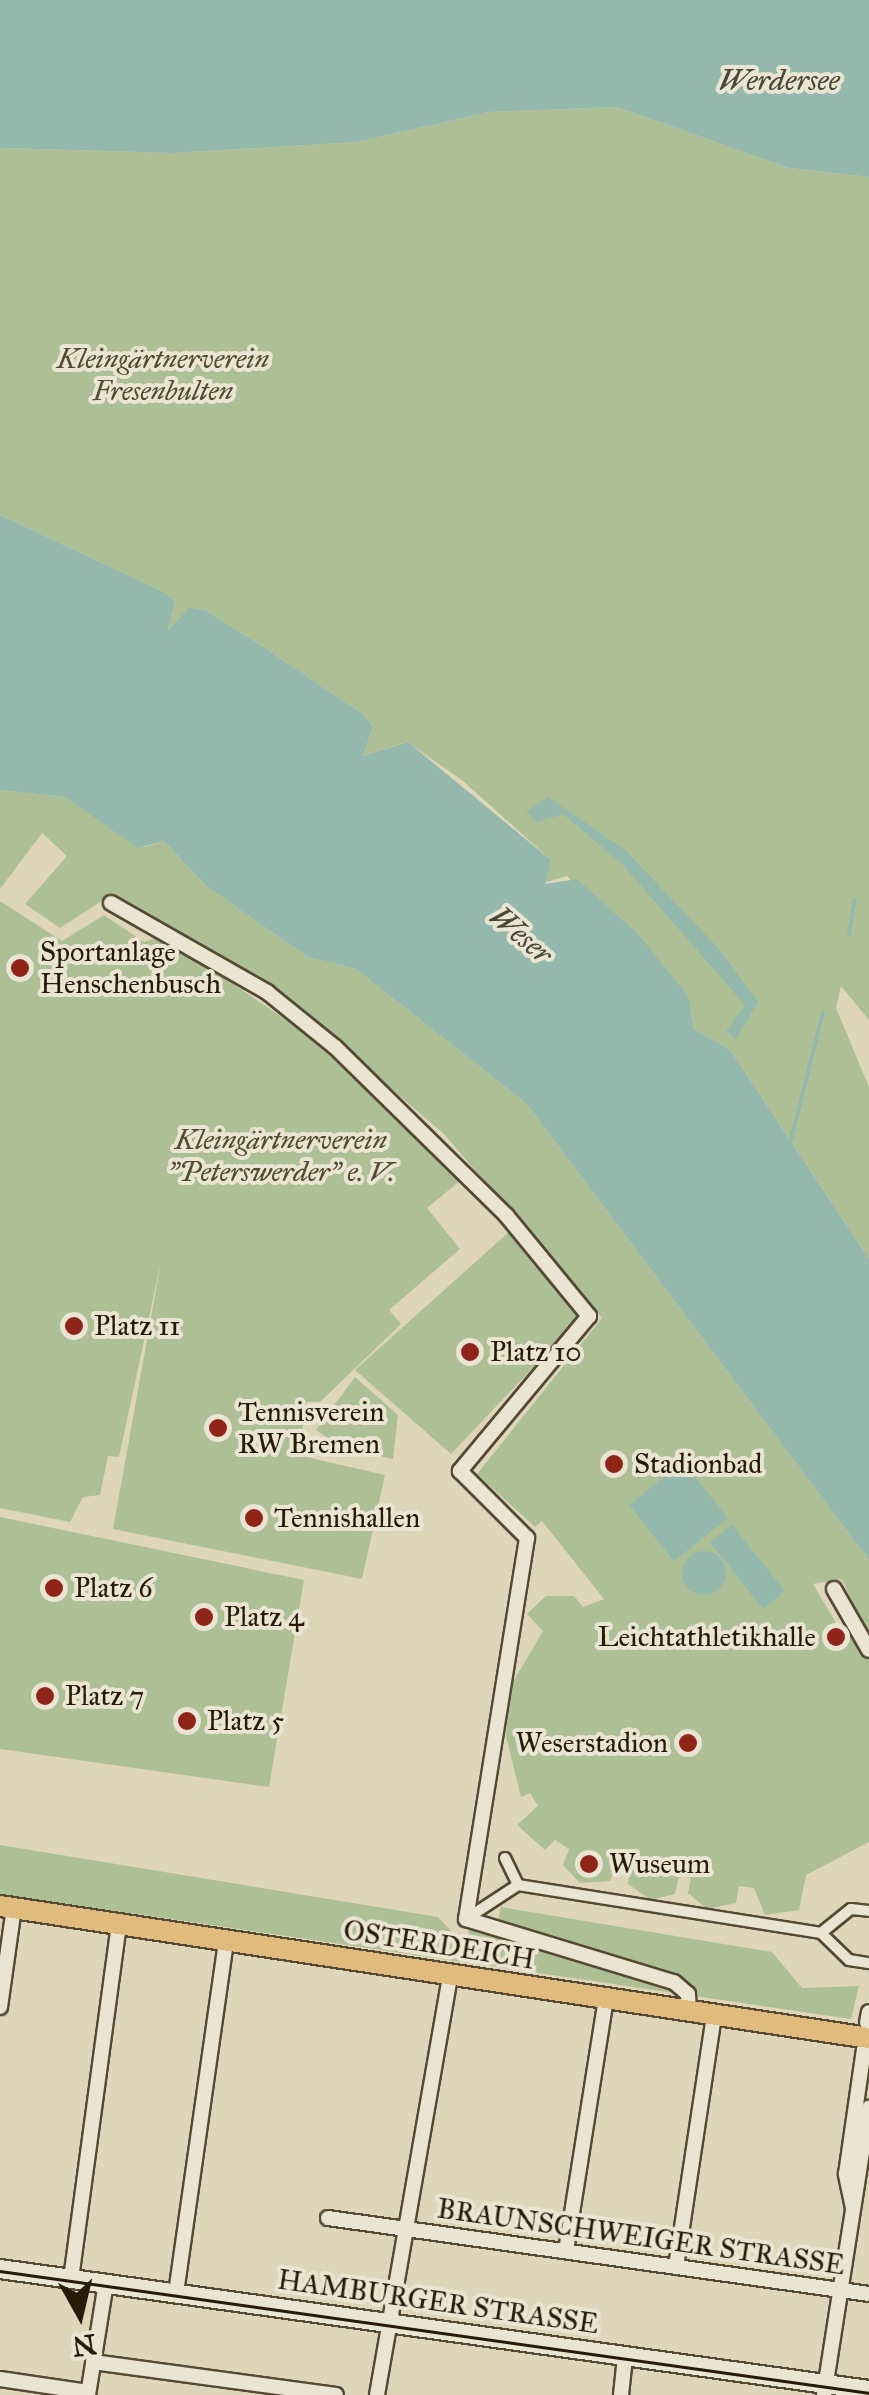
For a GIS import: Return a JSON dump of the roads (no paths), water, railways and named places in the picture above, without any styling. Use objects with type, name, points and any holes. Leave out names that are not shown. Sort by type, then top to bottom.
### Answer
[{"type":"main road","name":"OSTERDEICH","points":[[7,1907],[690,2012],[867,2031]]},
{"type":"street","points":[[111,903],[266,992],[335,1047],[506,1215],[589,1316],[460,1470],[527,1538],[466,1919]]},
{"type":"street","points":[[834,1589],[869,1650]]},
{"type":"street","points":[[505,1858],[518,1886]]},
{"type":"street","points":[[466,1919],[518,1886],[821,1933],[849,1960],[869,1963]]},
{"type":"street","points":[[0,2006],[7,1907]]},
{"type":"street","points":[[821,1933],[851,1909],[869,1911]]},
{"type":"street","points":[[466,1919],[674,1982],[688,1994],[690,2012]]},
{"type":"street","points":[[71,2278],[119,1924]]},
{"type":"street","points":[[176,2293],[226,1940]]},
{"type":"street","points":[[377,2395],[450,1975]]},
{"type":"street","points":[[566,2252],[606,1998]]},
{"type":"street","points":[[676,2267],[714,2015]]},
{"type":"street","points":[[854,2208],[846,2174],[867,2031]]},
{"type":"street","points":[[826,2390],[869,2108]]},
{"type":"street","name":"BRAUNSCHWEIGER STRASSE","points":[[328,2218],[869,2294]]},
{"type":"street","name":"HAMBURGER STRASSE","points":[[0,2269],[625,2356],[826,2390],[869,2390]]},
{"type":"street","points":[[0,2379],[88,2393],[106,2284]]},
{"type":"street","points":[[621,2395],[625,2356]]},
{"type":"street","points":[[93,2362],[336,2395]]},
{"type":"water","name":"Werdersee","points":[[0,0],[869,0],[869,177],[789,168],[617,107],[489,112],[357,142],[173,153],[0,148]]},
{"type":"water","name":"Weser","points":[[0,515],[164,592],[175,601],[168,630],[189,607],[205,610],[262,646],[364,715],[373,727],[363,756],[408,742],[551,860],[545,884],[577,879],[638,934],[689,997],[694,1029],[730,1050],[869,1259],[869,1560],[527,1104],[356,969],[308,957],[206,886],[164,841],[138,848],[65,797],[0,790]]},
{"type":"water","points":[[548,797],[625,850],[720,950],[758,1002],[736,1039],[726,1032],[745,1005],[622,864],[563,814],[537,822],[526,812]]},
{"type":"water","points":[[683,1462],[728,1518],[674,1561],[629,1505]]},
{"type":"water","points":[[732,1525],[785,1591],[763,1609],[710,1542]]},
{"type":"water","points":[[704,1551],[719,1558],[726,1573],[719,1588],[704,1595],[689,1588],[682,1573],[689,1558]]},
{"type":"waterway","points":[[849,935],[855,899]]},
{"type":"waterway","points":[[790,1144],[823,1013]]},
{"type":"tram line","points":[[0,2271],[869,2393]]},
{"type":"place","name":"Sportanlage Henschenbusch","points":[[20,968]]},
{"type":"place","name":"Platz 11","points":[[74,1326]]},
{"type":"place","name":"Platz 10","points":[[470,1352]]},
{"type":"place","name":"Tennisverein RW Bremen","points":[[218,1428]]},
{"type":"place","name":"Stadionbad","points":[[614,1464]]},
{"type":"place","name":"Tennishallen","points":[[254,1518]]},
{"type":"place","name":"Platz 6","points":[[54,1588]]},
{"type":"place","name":"Platz 4","points":[[204,1617]]},
{"type":"place","name":"Leichtathletikhalle","points":[[836,1637]]},
{"type":"place","name":"Platz 7","points":[[45,1696]]},
{"type":"place","name":"Platz 5","points":[[187,1721]]},
{"type":"place","name":"Weserstadion","points":[[688,1743]]},
{"type":"place","name":"Wuseum","points":[[589,1864]]},
{"type":"park label","name":"Kleingärtnerverein Fresenbulten","points":[[163,375]]},
{"type":"park label","name":"Kleingärtnerverein \"Peterswerder\" e. V.","points":[[281,1156]]}]
